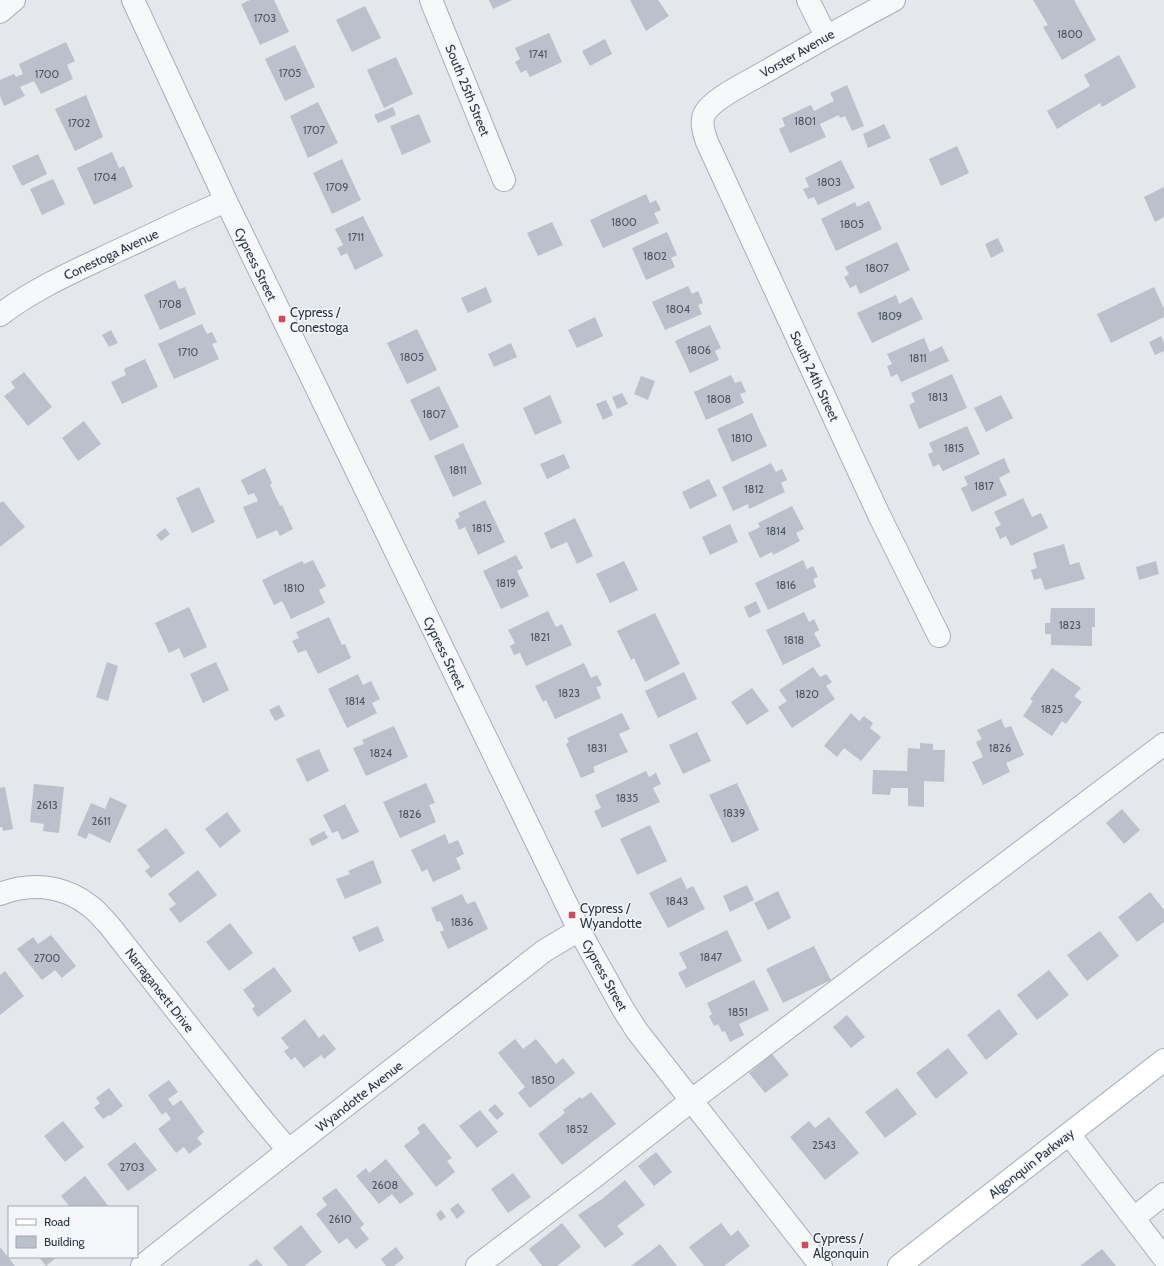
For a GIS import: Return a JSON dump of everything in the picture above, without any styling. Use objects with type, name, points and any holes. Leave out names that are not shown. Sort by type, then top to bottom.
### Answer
[{"type":"main road","name":"Algonquin Parkway","points":[[899,1266],[1164,1060]]},
{"type":"street","points":[[0,12],[14,0]]},
{"type":"street","name":"Cypress Street","points":[[133,0],[226,202],[579,930],[637,1031],[821,1266]]},
{"type":"street","name":"South 25th Street","points":[[431,0],[504,180]]},
{"type":"street","points":[[808,0],[826,36]]},
{"type":"street","name":"Vorster Avenue","points":[[705,113],[716,102],[732,91],[826,36],[894,0]]},
{"type":"street","name":"South 24th Street","points":[[705,113],[702,128],[707,142],[876,508],[939,636]]},
{"type":"street","name":"Conestoga Avenue","points":[[0,315],[17,302],[60,278],[198,213],[226,202]]},
{"type":"street","points":[[477,1266],[692,1100],[1164,744]]},
{"type":"street","name":"Narragansett Drive","points":[[0,894],[24,887],[43,887],[58,889],[79,898],[91,906],[109,925],[256,1113],[288,1150]]},
{"type":"street","name":"Wyandotte Avenue","points":[[142,1266],[288,1150],[544,951],[579,930]]},
{"type":"street","points":[[1069,1134],[1164,1258]]},
{"type":"street","points":[[1134,1218],[1164,1194]]},
{"type":"building","points":[[250,0],[274,0],[289,32],[260,45],[241,4]]},
{"type":"building","points":[[489,0],[512,0],[493,9]]},
{"type":"building","points":[[630,0],[658,0],[669,16],[646,31]]},
{"type":"building","points":[[1033,0],[1074,0],[1096,40],[1062,60],[1043,27],[1048,25]]},
{"type":"building","points":[[365,6],[381,38],[352,52],[336,20]]},
{"type":"building","points":[[549,33],[562,62],[530,77],[526,70],[521,73],[515,62],[520,59],[515,48]]},
{"type":"building","points":[[605,39],[612,54],[590,66],[582,51]]},
{"type":"building","points":[[66,42],[75,61],[67,65],[73,79],[41,94],[34,81],[20,87],[25,96],[4,106],[0,96],[0,80],[14,74],[16,77],[23,74],[19,64]]},
{"type":"building","points":[[295,45],[315,87],[285,101],[265,59]]},
{"type":"building","points":[[1119,55],[1136,87],[1102,107],[1100,103],[1057,129],[1047,111],[1090,86],[1084,75]]},
{"type":"building","points":[[396,57],[413,94],[384,108],[367,70]]},
{"type":"building","points":[[847,85],[864,126],[852,131],[845,116],[840,118],[839,115],[820,124],[826,137],[790,153],[779,129],[785,126],[782,118],[811,105],[814,111],[834,101],[830,93]]},
{"type":"building","points":[[86,95],[103,137],[75,151],[55,109]]},
{"type":"building","points":[[318,102],[338,143],[308,158],[290,116]]},
{"type":"building","points":[[393,107],[396,115],[378,123],[374,115]]},
{"type":"building","points":[[419,114],[431,142],[402,155],[390,126]]},
{"type":"building","points":[[884,124],[891,138],[868,148],[863,134]]},
{"type":"building","points":[[957,146],[969,173],[941,186],[929,159]]},
{"type":"building","points":[[112,152],[119,168],[124,166],[133,187],[94,205],[77,168]]},
{"type":"building","points":[[38,154],[47,174],[22,186],[12,166]]},
{"type":"building","points":[[342,159],[361,200],[332,214],[313,173]]},
{"type":"building","points":[[841,160],[855,188],[818,205],[814,197],[808,199],[803,189],[809,187],[805,178]]},
{"type":"building","points":[[53,179],[65,204],[42,215],[30,189]]},
{"type":"building","points":[[1164,187],[1164,217],[1155,222],[1144,197]]},
{"type":"building","points":[[646,194],[650,203],[656,200],[661,210],[654,213],[659,223],[603,248],[590,220]]},
{"type":"building","points":[[869,201],[882,229],[836,251],[821,219],[855,202],[857,207]]},
{"type":"building","points":[[363,216],[383,256],[355,270],[347,253],[341,256],[337,248],[343,245],[335,229]]},
{"type":"building","points":[[552,222],[563,245],[538,256],[527,233]]},
{"type":"building","points":[[667,232],[677,255],[671,258],[675,267],[646,280],[632,248]]},
{"type":"building","points":[[998,238],[1004,251],[991,258],[985,244]]},
{"type":"building","points":[[897,242],[910,270],[860,294],[856,285],[850,288],[844,277],[849,274],[845,267]]},
{"type":"building","points":[[175,280],[179,289],[185,287],[196,314],[160,330],[144,295]]},
{"type":"building","points":[[688,286],[692,294],[698,291],[703,303],[698,305],[702,314],[665,330],[652,302]]},
{"type":"building","points":[[486,287],[492,302],[468,313],[461,298]]},
{"type":"building","points":[[1154,287],[1164,309],[1164,317],[1111,343],[1097,314]]},
{"type":"building","points":[[896,295],[899,304],[912,297],[923,319],[872,343],[857,313]]},
{"type":"building","points":[[595,317],[603,336],[577,348],[568,330]]},
{"type":"building","points":[[202,324],[207,334],[212,332],[217,342],[212,344],[219,359],[174,379],[158,344]]},
{"type":"building","points":[[710,325],[721,348],[715,351],[719,360],[690,373],[675,341]]},
{"type":"building","points":[[417,329],[437,370],[407,384],[387,343]]},
{"type":"building","points":[[111,330],[118,343],[109,347],[102,335]]},
{"type":"building","points":[[1161,336],[1164,343],[1164,351],[1155,355],[1149,342]]},
{"type":"building","points":[[924,338],[930,352],[942,346],[949,361],[901,382],[897,374],[891,377],[887,366],[892,364],[887,354]]},
{"type":"building","points":[[511,343],[517,357],[494,367],[488,354]]},
{"type":"building","points":[[145,359],[158,387],[122,404],[111,382],[126,375],[124,369]]},
{"type":"building","points":[[24,372],[52,407],[28,426],[4,396],[15,388],[11,382]]},
{"type":"building","points":[[952,374],[967,408],[919,429],[909,405],[915,402],[911,393]]},
{"type":"building","points":[[731,375],[735,383],[741,381],[746,392],[740,394],[744,403],[706,420],[694,392]]},
{"type":"building","points":[[641,376],[655,381],[648,400],[634,394]]},
{"type":"building","points":[[439,386],[459,427],[430,441],[410,400]]},
{"type":"building","points":[[622,393],[628,404],[617,409],[612,397]]},
{"type":"building","points":[[550,395],[562,423],[535,435],[523,408]]},
{"type":"building","points":[[1001,395],[1013,418],[986,432],[974,408]]},
{"type":"building","points":[[606,400],[613,415],[603,420],[596,404]]},
{"type":"building","points":[[752,413],[767,446],[732,462],[717,429]]},
{"type":"building","points":[[84,421],[101,444],[78,461],[62,438]]},
{"type":"building","points":[[967,426],[980,454],[943,471],[939,464],[933,467],[928,454],[933,452],[929,443]]},
{"type":"building","points":[[463,443],[482,484],[453,497],[434,456]]},
{"type":"building","points":[[564,454],[570,468],[547,479],[540,464]]},
{"type":"building","points":[[1004,458],[1010,472],[999,478],[1007,495],[972,512],[961,488],[968,485],[964,477]]},
{"type":"building","points":[[771,463],[776,472],[782,469],[787,480],[781,483],[785,492],[749,509],[748,504],[733,511],[722,487]]},
{"type":"building","points":[[265,468],[272,483],[270,485],[280,506],[282,505],[293,529],[280,536],[277,530],[257,539],[243,507],[258,501],[254,493],[248,495],[241,480]]},
{"type":"building","points":[[709,479],[717,496],[690,509],[682,492]]},
{"type":"building","points":[[199,487],[215,522],[192,533],[176,498]]},
{"type":"building","points":[[1023,498],[1032,517],[1041,513],[1048,528],[1011,546],[1006,536],[1000,539],[995,528],[1001,525],[994,512]]},
{"type":"building","points":[[485,500],[505,542],[478,555],[465,527],[459,530],[455,520],[460,517],[458,513]]},
{"type":"building","points":[[3,501],[25,527],[0,547],[0,503]]},
{"type":"building","points":[[792,506],[804,529],[796,533],[800,541],[773,555],[772,552],[760,558],[748,533],[760,527],[758,523]]},
{"type":"building","points":[[575,518],[593,556],[577,564],[567,542],[551,549],[544,533]]},
{"type":"building","points":[[730,524],[738,542],[710,555],[702,537]]},
{"type":"building","points":[[165,528],[170,534],[161,541],[156,535]]},
{"type":"building","points":[[1064,544],[1070,565],[1079,562],[1085,579],[1045,590],[1041,578],[1034,580],[1031,570],[1037,568],[1033,553]]},
{"type":"building","points":[[516,555],[523,568],[517,571],[529,596],[501,609],[483,571]]},
{"type":"building","points":[[313,560],[326,586],[319,590],[325,603],[291,619],[282,601],[274,605],[262,580],[302,561],[304,564]]},
{"type":"building","points":[[803,560],[807,569],[813,566],[818,577],[813,579],[816,587],[768,610],[755,583]]},
{"type":"building","points":[[624,561],[638,590],[610,603],[596,574]]},
{"type":"building","points":[[1156,561],[1159,574],[1139,580],[1136,567]]},
{"type":"building","points":[[756,601],[761,612],[749,618],[744,607]]},
{"type":"building","points":[[189,607],[207,647],[184,658],[179,648],[169,653],[155,623]]},
{"type":"building","points":[[1051,608],[1095,608],[1095,627],[1092,627],[1092,646],[1051,645],[1051,634],[1045,634],[1045,623],[1050,623]]},
{"type":"building","points":[[548,611],[556,627],[562,624],[572,645],[526,666],[520,653],[514,655],[510,646],[515,643],[508,630]]},
{"type":"building","points":[[804,612],[809,622],[814,619],[819,630],[814,633],[821,646],[783,665],[766,630]]},
{"type":"building","points":[[655,613],[680,664],[645,682],[634,658],[631,660],[617,631]]},
{"type":"building","points":[[329,617],[342,645],[345,644],[351,658],[318,674],[306,650],[298,653],[292,641],[299,638],[296,632]]},
{"type":"building","points":[[107,662],[118,666],[108,701],[96,697]]},
{"type":"building","points":[[216,662],[229,690],[203,703],[190,674]]},
{"type":"building","points":[[584,663],[591,678],[597,675],[602,685],[596,687],[601,698],[555,719],[546,700],[543,702],[535,686]]},
{"type":"building","points":[[813,667],[820,677],[826,674],[832,682],[826,686],[835,699],[792,728],[778,707],[787,701],[779,690]]},
{"type":"building","points":[[1052,668],[1081,688],[1074,696],[1082,702],[1066,724],[1062,721],[1052,736],[1023,716],[1033,701],[1030,699]]},
{"type":"building","points":[[684,672],[697,699],[658,718],[645,691]]},
{"type":"building","points":[[358,674],[363,685],[371,681],[380,699],[372,703],[377,713],[347,728],[328,689]]},
{"type":"building","points":[[752,688],[769,711],[747,725],[731,702]]},
{"type":"building","points":[[279,705],[285,716],[275,721],[269,710]]},
{"type":"building","points":[[622,713],[630,729],[619,734],[628,752],[593,767],[595,772],[581,778],[566,744],[569,742],[567,738]]},
{"type":"building","points":[[851,713],[859,721],[864,716],[873,723],[870,728],[881,737],[861,761],[844,748],[837,757],[824,746]]},
{"type":"building","points":[[1001,719],[1005,728],[1011,726],[1024,755],[1006,763],[1010,772],[983,785],[972,762],[983,757],[976,742],[982,739],[977,730]]},
{"type":"building","points":[[394,726],[408,757],[366,776],[353,748],[364,744],[362,740]]},
{"type":"building","points":[[697,732],[711,761],[683,774],[669,745]]},
{"type":"building","points":[[920,743],[933,744],[933,750],[945,750],[944,782],[924,781],[924,807],[908,806],[908,788],[891,788],[890,795],[872,794],[873,770],[907,771],[908,748],[920,749]]},
{"type":"building","points":[[319,749],[329,771],[307,782],[296,759]]},
{"type":"building","points":[[646,771],[649,777],[656,773],[661,784],[653,788],[660,802],[602,828],[594,811],[601,808],[595,795]]},
{"type":"building","points":[[426,783],[435,803],[429,805],[436,822],[400,838],[383,802]]},
{"type":"building","points":[[737,783],[759,830],[732,843],[709,795]]},
{"type":"building","points":[[34,784],[64,787],[59,833],[43,831],[44,824],[30,822]]},
{"type":"building","points":[[5,787],[13,829],[3,831],[2,827],[0,827],[0,788]]},
{"type":"building","points":[[110,797],[127,805],[110,843],[89,833],[86,839],[77,835],[91,803],[105,809]]},
{"type":"building","points":[[345,804],[359,832],[342,840],[338,831],[332,833],[323,815]]},
{"type":"building","points":[[1122,809],[1140,830],[1124,844],[1106,823]]},
{"type":"building","points":[[227,812],[241,831],[220,848],[205,829]]},
{"type":"building","points":[[650,825],[667,861],[637,875],[620,839]]},
{"type":"building","points":[[166,828],[185,853],[151,878],[145,871],[150,867],[137,850]]},
{"type":"building","points":[[324,831],[328,838],[312,846],[309,839]]},
{"type":"building","points":[[445,834],[449,844],[458,840],[464,854],[456,858],[461,869],[433,882],[427,869],[422,872],[411,850]]},
{"type":"building","points":[[373,860],[382,883],[345,899],[336,879],[350,874],[348,871]]},
{"type":"building","points":[[198,870],[217,895],[180,923],[169,909],[176,904],[168,894]]},
{"type":"building","points":[[681,877],[687,889],[693,886],[705,909],[668,928],[649,893]]},
{"type":"building","points":[[747,885],[754,900],[730,912],[723,896]]},
{"type":"building","points":[[778,891],[791,918],[768,930],[754,903]]},
{"type":"building","points":[[1150,892],[1164,910],[1164,922],[1137,942],[1118,917]]},
{"type":"building","points":[[462,894],[467,904],[475,901],[488,929],[448,949],[440,932],[444,930],[440,921],[437,922],[431,908]]},
{"type":"building","points":[[230,923],[253,953],[229,971],[206,942]]},
{"type":"building","points":[[378,926],[384,941],[359,952],[352,937]]},
{"type":"building","points":[[727,930],[742,961],[686,988],[678,973],[687,968],[679,953]]},
{"type":"building","points":[[1100,931],[1119,956],[1087,981],[1067,955]]},
{"type":"building","points":[[51,935],[76,966],[62,978],[55,970],[42,980],[17,949],[33,937],[38,944]]},
{"type":"building","points":[[814,946],[831,980],[783,1003],[766,969]]},
{"type":"building","points":[[274,967],[292,991],[258,1017],[252,1009],[255,1006],[243,990]]},
{"type":"building","points":[[1049,970],[1069,995],[1037,1020],[1017,995]]},
{"type":"building","points":[[5,971],[24,996],[0,1015],[0,975]]},
{"type":"building","points":[[754,980],[769,1010],[739,1024],[744,1035],[730,1042],[725,1031],[722,1032],[718,1024],[714,1026],[709,1016],[712,1014],[707,1003]]},
{"type":"building","points":[[999,1009],[1018,1034],[986,1060],[967,1035]]},
{"type":"building","points":[[847,1015],[865,1037],[851,1048],[833,1027]]},
{"type":"building","points":[[305,1019],[319,1038],[324,1034],[336,1049],[324,1059],[321,1055],[304,1068],[295,1057],[291,1060],[284,1051],[289,1048],[281,1038]]},
{"type":"building","points":[[515,1039],[523,1049],[536,1039],[556,1064],[563,1058],[575,1073],[530,1108],[518,1093],[525,1087],[498,1053]]},
{"type":"building","points":[[948,1048],[968,1073],[936,1099],[916,1073]]},
{"type":"building","points":[[772,1054],[789,1075],[765,1093],[749,1073]]},
{"type":"building","points":[[169,1080],[178,1092],[168,1099],[173,1106],[181,1100],[204,1132],[197,1138],[202,1144],[189,1154],[184,1147],[176,1153],[158,1129],[171,1119],[166,1112],[162,1115],[148,1095]]},
{"type":"building","points":[[109,1088],[123,1106],[110,1116],[109,1115],[103,1119],[94,1108],[100,1103],[96,1098]]},
{"type":"building","points":[[897,1088],[917,1114],[885,1138],[865,1112]]},
{"type":"building","points":[[591,1092],[616,1124],[562,1165],[538,1134],[565,1113],[563,1110],[580,1097],[582,1099]]},
{"type":"building","points":[[495,1104],[504,1114],[497,1120],[488,1110]]},
{"type":"building","points":[[480,1110],[498,1132],[477,1148],[459,1126]]},
{"type":"building","points":[[829,1117],[859,1153],[825,1180],[790,1137],[809,1121],[815,1128]]},
{"type":"building","points":[[63,1121],[84,1147],[65,1162],[44,1136]]},
{"type":"building","points":[[424,1123],[452,1158],[447,1161],[455,1172],[436,1187],[404,1146],[420,1133],[417,1128]]},
{"type":"building","points":[[135,1142],[157,1170],[128,1191],[107,1164]]},
{"type":"building","points":[[656,1152],[672,1172],[654,1186],[638,1166]]},
{"type":"building","points":[[386,1159],[414,1194],[400,1204],[392,1194],[379,1204],[356,1176],[366,1168],[369,1173]]},
{"type":"building","points":[[513,1173],[531,1197],[508,1213],[491,1189]]},
{"type":"building","points":[[85,1176],[108,1206],[69,1206],[61,1196]]},
{"type":"building","points":[[625,1180],[645,1205],[617,1226],[624,1234],[605,1248],[578,1215],[602,1199]]},
{"type":"building","points":[[336,1188],[364,1224],[360,1228],[369,1239],[356,1249],[347,1238],[339,1244],[316,1214],[327,1205],[322,1198]]},
{"type":"building","points":[[458,1203],[465,1212],[457,1219],[450,1209]]},
{"type":"building","points":[[441,1210],[446,1217],[440,1221],[436,1214]]},
{"type":"building","points":[[562,1223],[581,1247],[557,1266],[542,1266],[529,1249]]},
{"type":"building","points":[[721,1223],[731,1236],[738,1230],[750,1246],[724,1266],[704,1266],[689,1247]]},
{"type":"building","points":[[301,1225],[322,1252],[304,1266],[288,1266],[273,1248]]},
{"type":"building","points":[[660,1244],[677,1266],[631,1266]]},
{"type":"building","points":[[0,1247],[15,1266],[0,1266]]},
{"type":"building","points":[[396,1247],[404,1258],[394,1266],[386,1266],[381,1259]]},
{"type":"building","points":[[1102,1249],[1116,1266],[1080,1266]]},
{"type":"building","points":[[40,1258],[56,1258],[46,1266]]},
{"type":"building","points":[[257,1259],[263,1266],[248,1266]]},
{"type":"place","name":"Cypress / Conestoga","points":[[282,319]]},
{"type":"place","name":"Cypress / Wyandotte","points":[[572,915]]},
{"type":"place","name":"Cypress / Algonquin","points":[[805,1245]]}]
